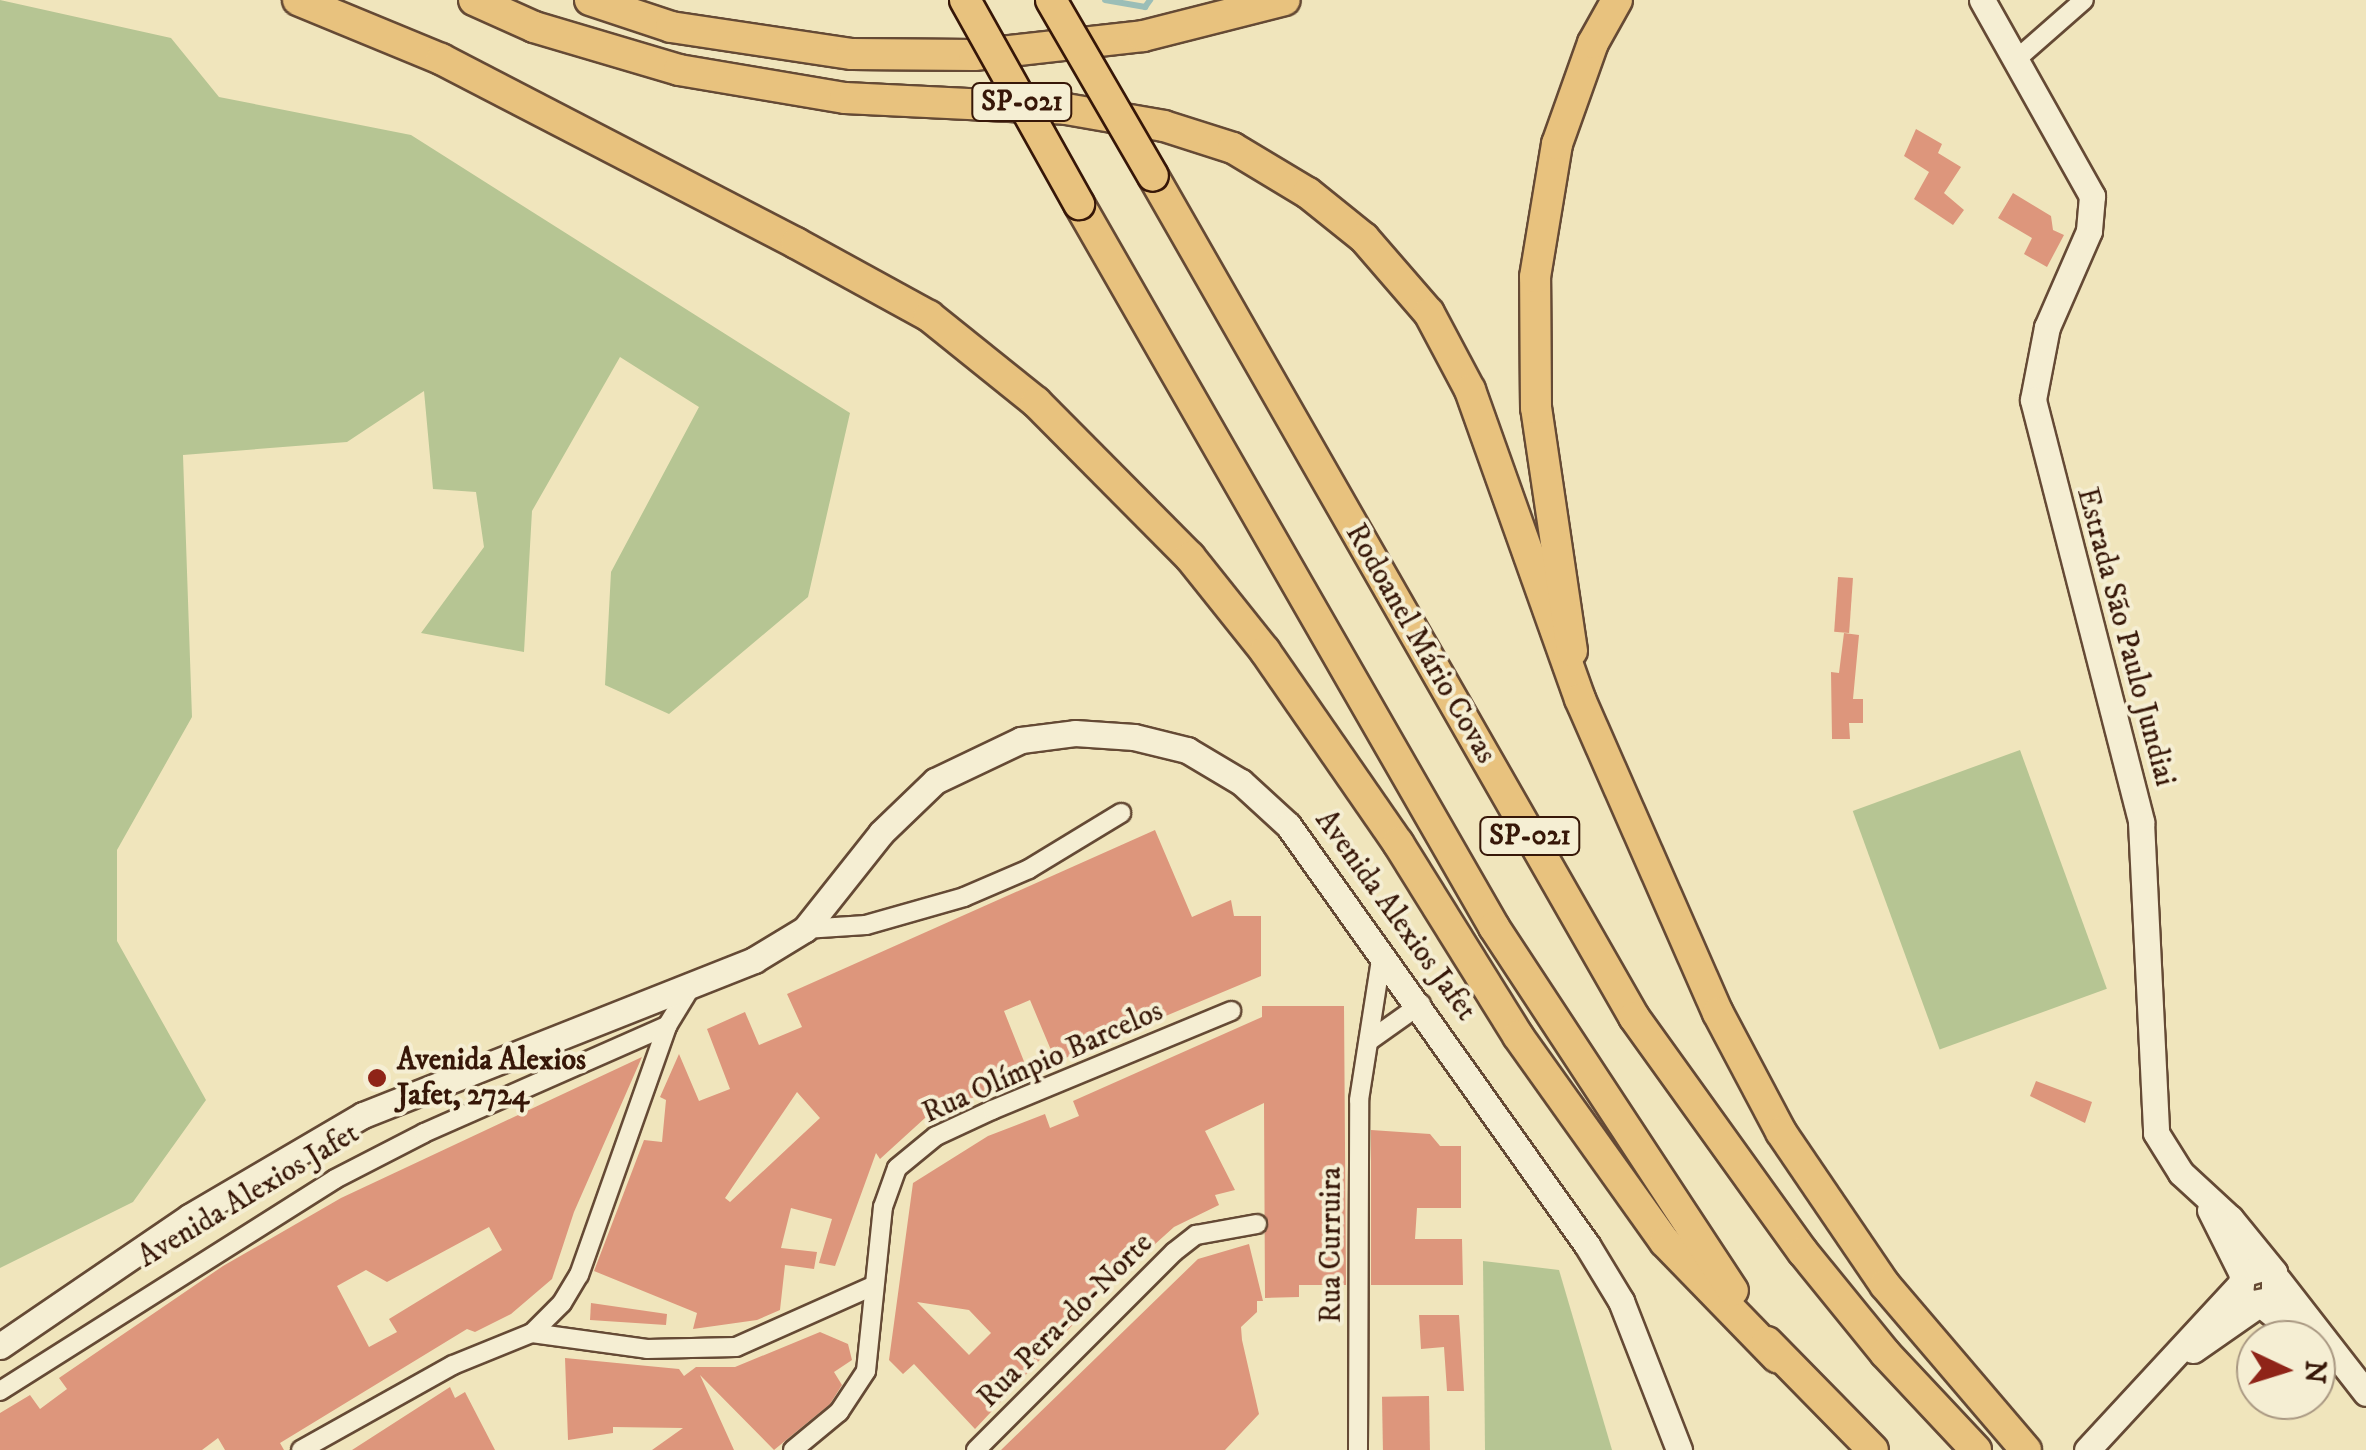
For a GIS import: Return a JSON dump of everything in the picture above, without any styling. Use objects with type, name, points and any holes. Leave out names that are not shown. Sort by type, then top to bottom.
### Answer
[{"type":"highway","points":[[298,0],[441,59],[796,243],[928,316],[1036,402],[1190,558],[1265,651],[1398,843],[1518,1036],[1665,1242],[1776,1357]]},
{"type":"highway","points":[[474,0],[534,26],[679,70],[845,98],[1066,109],[1164,126],[1233,148],[1308,193],[1364,238],[1429,313],[1470,390],[1580,699],[1718,1013],[1781,1132],[1885,1285],[2026,1450]]},
{"type":"highway","points":[[590,0],[671,27],[834,51],[974,55],[1143,36],[1285,0]]},
{"type":"highway","name":"SP-021","points":[[966,0],[1494,927],[1776,1357],[1873,1450]]},
{"type":"highway","name":"Rodoanel Mário Covas","points":[[1051,0],[1634,1017],[1803,1252],[1884,1353],[1976,1450]]},
{"type":"highway","points":[[1580,699],[1536,408],[1535,277],[1557,144],[1594,43],[1617,0]]},
{"type":"main road","name":"Estrada São Paulo Jundiai","points":[[1982,0],[2018,57],[2092,196],[2088,231],[2047,327],[2033,400],[2036,428],[2101,649],[2141,822],[2150,1102],[2166,1154],[2199,1192],[2241,1230],[2257,1287],[2287,1320]]},
{"type":"main road","name":"Avenida Alexios Jafet","points":[[0,1346],[320,1137],[400,1097],[691,987],[805,930],[881,833],[936,781],[1022,740],[1076,733],[1134,736],[1187,750],[1241,782],[1288,825],[1421,1004],[1622,1300],[1679,1450]]},
{"type":"main road","name":"Estrada São Paulo Jundiai","points":[[2257,1287],[2366,1394]]},
{"type":"main road","points":[[2088,1450],[2164,1370],[2257,1287]]},
{"type":"main road","points":[[2336,1373],[2366,1407]]},
{"type":"street","points":[[2018,57],[2084,0]]},
{"type":"street","name":"Avenida Alexios Jafet","points":[[805,930],[866,924],[964,897],[1029,870],[1121,813]]},
{"type":"street","name":"Rua Curruira","points":[[1358,1450],[1359,1100],[1382,950]]},
{"type":"street","points":[[301,1450],[453,1365],[532,1333],[578,1275],[667,1026],[691,987]]},
{"type":"street","points":[[1369,1041],[1421,1004]]},
{"type":"street","name":"Rua Olímpio Barcelos","points":[[793,1450],[859,1387],[870,1349],[871,1287],[888,1184],[922,1147],[992,1110],[1231,1011]]},
{"type":"street","name":"Avenida Alexios Jafet","points":[[0,1391],[336,1180],[424,1133],[667,1026]]},
{"type":"street","name":"Rua Pera-do-Norte","points":[[976,1450],[1174,1252],[1196,1235],[1257,1224]]},
{"type":"street","points":[[532,1333],[646,1349],[736,1347],[871,1287]]},
{"type":"green space","points":[[0,0],[171,38],[219,97],[411,135],[850,413],[808,597],[669,714],[605,685],[611,572],[699,407],[620,357],[532,511],[524,652],[421,633],[484,547],[476,492],[433,489],[424,391],[347,442],[183,455],[192,717],[117,850],[117,941],[206,1100],[133,1202],[0,1268]]},
{"type":"green space","points":[[2020,750],[2107,989],[1940,1050],[1853,811]]},
{"type":"green space","points":[[1483,1261],[1559,1270],[1612,1450],[1485,1450]]},
{"type":"building","points":[[1916,129],[1942,144],[1938,153],[1961,167],[1944,193],[1964,210],[1953,225],[1914,199],[1929,172],[1904,156]]},
{"type":"building","points":[[2013,193],[2051,216],[2053,230],[2064,235],[2047,267],[2024,254],[2032,238],[1998,218]]},
{"type":"building","points":[[1838,577],[1853,578],[1849,633],[1834,632]]},
{"type":"building","points":[[1844,633],[1859,635],[1853,699],[1863,699],[1863,723],[1849,723],[1850,739],[1832,739],[1831,672],[1839,673]]},
{"type":"building","points":[[1155,830],[1192,917],[1231,900],[1234,916],[1261,916],[1261,976],[1056,1062],[1030,1000],[1004,1011],[1029,1074],[925,1118],[880,1159],[876,1153],[835,1266],[819,1263],[832,1219],[791,1208],[781,1248],[817,1252],[814,1269],[785,1265],[780,1310],[757,1320],[693,1329],[697,1313],[594,1271],[644,1140],[662,1142],[666,1100],[660,1097],[679,1054],[699,1101],[730,1089],[707,1029],[745,1012],[759,1045],[802,1027],[787,994]],"holes":[[[797,1092],[820,1118],[730,1202],[725,1198]]]},
{"type":"building","points":[[1262,1006],[1344,1006],[1346,1285],[1299,1285],[1299,1297],[1265,1298],[1264,1103],[1205,1131],[1235,1190],[1215,1195],[1219,1205],[1174,1227],[1114,1281],[975,1429],[914,1364],[903,1374],[889,1360],[913,1183],[988,1136],[1045,1114],[1050,1128],[1079,1116],[1073,1101],[1262,1017]],"holes":[[[917,1302],[969,1310],[991,1333],[969,1355]]]},
{"type":"building","points":[[642,1057],[574,1212],[552,1279],[511,1314],[475,1332],[467,1329],[280,1443],[284,1450],[225,1450],[218,1438],[202,1450],[0,1450],[0,1413],[30,1395],[40,1409],[67,1389],[59,1378],[223,1266],[341,1198]],"holes":[[[489,1227],[502,1250],[389,1319],[397,1332],[369,1347],[337,1286],[366,1270],[387,1282]]]},
{"type":"building","points":[[2036,1081],[2092,1102],[2085,1123],[2030,1096]]},
{"type":"building","points":[[1371,1130],[1430,1134],[1440,1146],[1461,1146],[1461,1208],[1417,1208],[1415,1239],[1462,1239],[1463,1285],[1371,1285]]},
{"type":"building","points":[[1249,1244],[1263,1301],[1257,1301],[1257,1312],[1241,1327],[1259,1414],[1225,1450],[1001,1450],[1198,1259]]},
{"type":"building","points":[[591,1303],[667,1314],[666,1325],[590,1320]]},
{"type":"building","points":[[1419,1315],[1459,1315],[1464,1391],[1447,1391],[1444,1347],[1421,1349]]},
{"type":"building","points":[[820,1332],[848,1344],[852,1360],[834,1372],[842,1385],[830,1404],[774,1450],[700,1375],[734,1450],[652,1450],[683,1428],[613,1427],[613,1433],[568,1440],[565,1358],[679,1369],[684,1376],[696,1367],[735,1367]]},
{"type":"building","points":[[450,1387],[455,1398],[465,1392],[495,1450],[352,1450]]},
{"type":"building","points":[[1429,1396],[1430,1450],[1383,1450],[1382,1397]]},
{"type":"waterway","points":[[1105,0],[1145,7],[1150,0]]},
{"type":"place","name":"Avenida Alexios Jafet, 2724","points":[[377,1078]]}]
